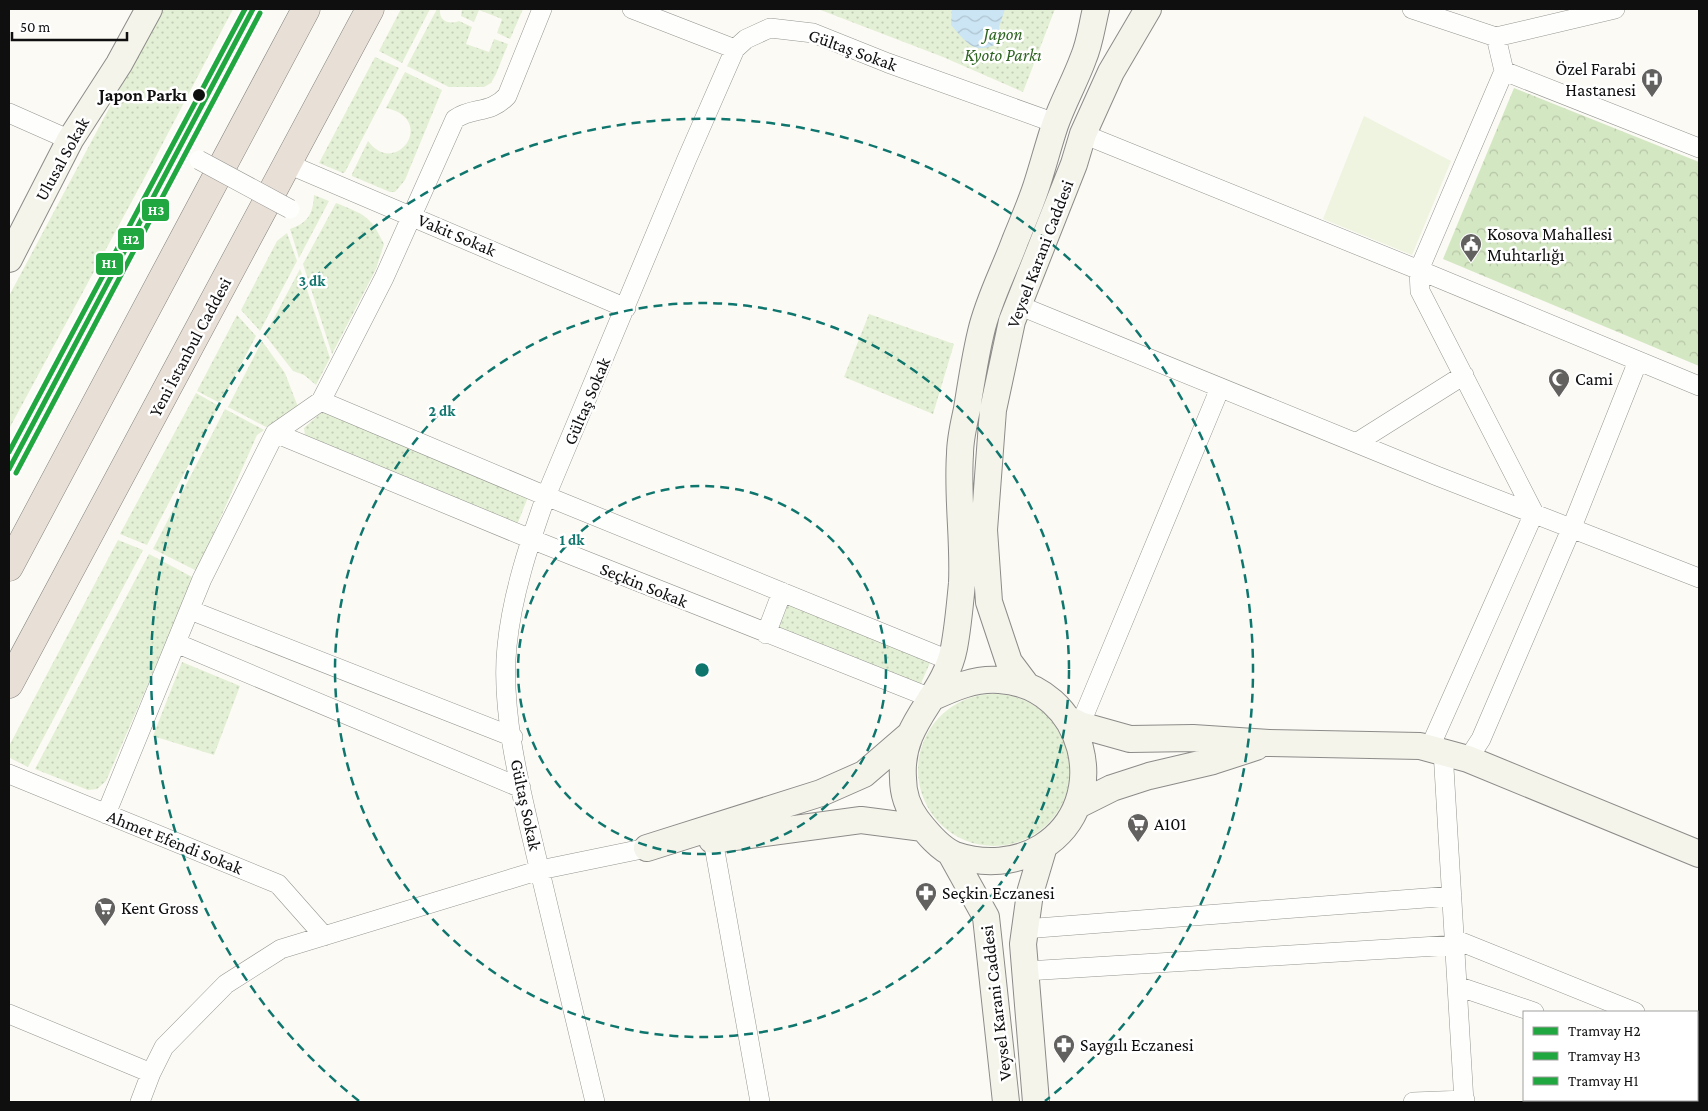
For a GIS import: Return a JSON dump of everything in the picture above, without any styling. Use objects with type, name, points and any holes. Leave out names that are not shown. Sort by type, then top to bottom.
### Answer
[{"type":"highway","points":[[9,567],[306,9]]},
{"type":"highway","name":"Yeni İstanbul Caddesi","points":[[9,684],[370,9]]},
{"type":"main road","name":"Ulusal Sokak","points":[[9,259],[70,140],[120,64],[149,9]]},
{"type":"main road","name":"Veysel Karani Caddesi","points":[[908,736],[951,661],[962,582],[960,452],[981,328],[1038,183],[1056,123],[1085,55],[1096,9]]},
{"type":"main road","name":"Veysel Karani Caddesi","points":[[1027,686],[1009,662],[989,602],[984,530],[993,410],[1012,321],[1074,164],[1083,134],[1111,72],[1148,9]]},
{"type":"main road","points":[[931,698],[974,681],[1001,680],[1027,686],[1050,699],[1074,722],[1130,739],[1193,738],[1269,743],[1436,749],[1468,759],[1699,854]]},
{"type":"main road","points":[[908,736],[902,762],[903,789],[912,814],[923,828],[951,854],[979,861],[1003,861],[1025,856],[1044,846],[1064,828],[1078,804],[1084,783],[1084,760],[1074,722]]},
{"type":"main road","points":[[647,848],[821,793],[864,774],[908,736]]},
{"type":"main road","points":[[1078,804],[1130,782],[1214,761],[1269,743]]},
{"type":"main road","points":[[647,848],[861,820],[923,828]]},
{"type":"main road","name":"Veysel Karani Caddesi","points":[[1036,1102],[1023,944],[1030,893],[1044,846]]},
{"type":"main road","name":"Veysel Karani Caddesi","points":[[951,854],[986,917],[1006,1102]]},
{"type":"street","points":[[106,814],[202,579],[275,433],[321,401],[413,217],[455,119],[464,113],[497,107],[506,96],[542,9]]},
{"type":"street","points":[[632,9],[735,49]]},
{"type":"street","points":[[1412,9],[1496,38],[1615,9]]},
{"type":"street","name":"Gültaş Sokak","points":[[595,1102],[521,788],[507,702],[507,647],[530,539],[546,496],[686,161],[735,49],[746,39],[770,28],[813,33],[888,63],[1056,123]]},
{"type":"street","points":[[1413,1102],[1465,1101],[1452,896],[1436,749],[1534,513],[1420,291],[1419,270],[1504,71],[1496,38]]},
{"type":"street","points":[[1504,71],[1699,148]]},
{"type":"street","points":[[9,113],[70,140]]},
{"type":"street","points":[[1083,134],[1699,386]]},
{"type":"street","points":[[199,160],[290,209]]},
{"type":"street","name":"Vakit Sokak","points":[[288,164],[626,308]]},
{"type":"street","points":[[1018,305],[1356,443],[1699,578]]},
{"type":"street","points":[[1468,759],[1481,739],[1572,527],[1638,361]]},
{"type":"street","points":[[1356,443],[1464,375]]},
{"type":"street","points":[[1074,722],[1220,388]]},
{"type":"street","points":[[321,401],[546,496],[951,661]]},
{"type":"street","name":"Seçkin Sokak","points":[[275,433],[530,539],[931,698]]},
{"type":"street","points":[[766,634],[782,592]]},
{"type":"street","points":[[190,610],[513,737]]},
{"type":"street","points":[[176,643],[521,788]]},
{"type":"street","name":"Ahmet Efendi Sokak","points":[[9,774],[278,884],[324,936]]},
{"type":"street","points":[[713,840],[760,1102]]},
{"type":"street","points":[[140,1102],[151,1073],[164,1047],[226,984],[281,949],[540,870],[647,848]]},
{"type":"street","points":[[1024,929],[1452,896]]},
{"type":"street","points":[[1026,971],[1454,942],[1632,1011]]},
{"type":"street","points":[[1457,986],[1531,1011]]},
{"type":"street","points":[[9,1014],[151,1073]]},
{"type":"green space","points":[[162,9],[233,9],[9,429],[9,296]]},
{"type":"green space","points":[[401,9],[430,9],[402,63],[379,51]]},
{"type":"green space","points":[[437,9],[440,9],[441,16],[445,21],[459,21],[472,27],[466,44],[489,52],[494,39],[508,44],[491,83],[484,87],[449,87],[407,66]]},
{"type":"green space","points":[[462,9],[523,9],[510,39],[497,33],[502,19],[479,10],[474,22],[461,16]]},
{"type":"green space","name":"Japon Kyoto Parkı","points":[[818,9],[1055,9],[1023,92],[943,57]]},
{"type":"green space","points":[[375,57],[399,68],[343,173],[319,163]]},
{"type":"green space","points":[[405,72],[442,90],[405,180],[395,192],[390,192],[352,176],[352,174],[368,141],[379,151],[390,153],[400,150],[407,143],[411,133],[409,123],[401,114],[386,108]]},
{"type":"green space","points":[[1514,88],[1699,162],[1699,366],[1443,259]]},
{"type":"green space","points":[[1364,116],[1451,161],[1412,255],[1323,219]]},
{"type":"green space","points":[[314,195],[329,201],[299,258],[290,229],[305,221],[311,213]]},
{"type":"green space","points":[[336,203],[366,217],[375,227],[384,244],[376,269],[332,354],[303,264]]},
{"type":"green space","points":[[287,233],[297,261],[260,331],[241,310],[277,241]]},
{"type":"green space","points":[[300,269],[330,358],[316,385],[304,375],[293,371],[265,335]]},
{"type":"green space","points":[[869,314],[954,344],[933,414],[844,377]]},
{"type":"green space","points":[[237,315],[256,336],[222,400],[218,402],[197,391]]},
{"type":"green space","points":[[262,341],[285,373],[298,407],[266,427],[228,407]]},
{"type":"green space","points":[[196,393],[219,406],[147,545],[120,534]]},
{"type":"green space","points":[[225,409],[264,430],[257,435],[197,571],[153,549]]},
{"type":"green space","points":[[323,411],[530,492],[517,525],[305,435],[304,428]]},
{"type":"green space","points":[[118,540],[143,550],[28,767],[10,758],[9,746]]},
{"type":"green space","points":[[149,554],[194,578],[106,781],[97,789],[88,790],[35,769]]},
{"type":"green space","points":[[787,598],[933,656],[918,690],[776,634]]},
{"type":"green space","points":[[182,662],[240,686],[214,755],[153,736]]},
{"type":"green space","points":[[994,694],[1023,700],[1048,716],[1064,741],[1070,770],[1064,799],[1048,824],[1023,840],[994,846],[965,840],[940,824],[924,799],[918,770],[924,741],[940,716],[965,700]]},
{"type":"water","points":[[952,9],[1005,9],[999,27],[1002,41],[985,48],[979,48],[968,43],[951,25]]},
{"type":"tram line","name":"H1","points":[[9,452],[245,9]]},
{"type":"tram line","name":"H2","points":[[9,469],[253,9]]},
{"type":"tram line","name":"H3","points":[[16,473],[260,13]]},
{"type":"place","name":"Japon Parkı","points":[[199,95]]},
{"type":"place","name":"Özel Farabi Hastanesi","points":[[1652,98]]},
{"type":"place","name":"Kosova Mahallesi Muhtarlığı","points":[[1471,263]]},
{"type":"place","name":"Cami","points":[[1559,398]]},
{"type":"place","name":"A101","points":[[1138,843]]},
{"type":"place","name":"Seçkin Eczanesi","points":[[926,912]]},
{"type":"place","name":"Kent Gross","points":[[105,927]]},
{"type":"place","name":"Saygılı Eczanesi","points":[[1064,1064]]}]
